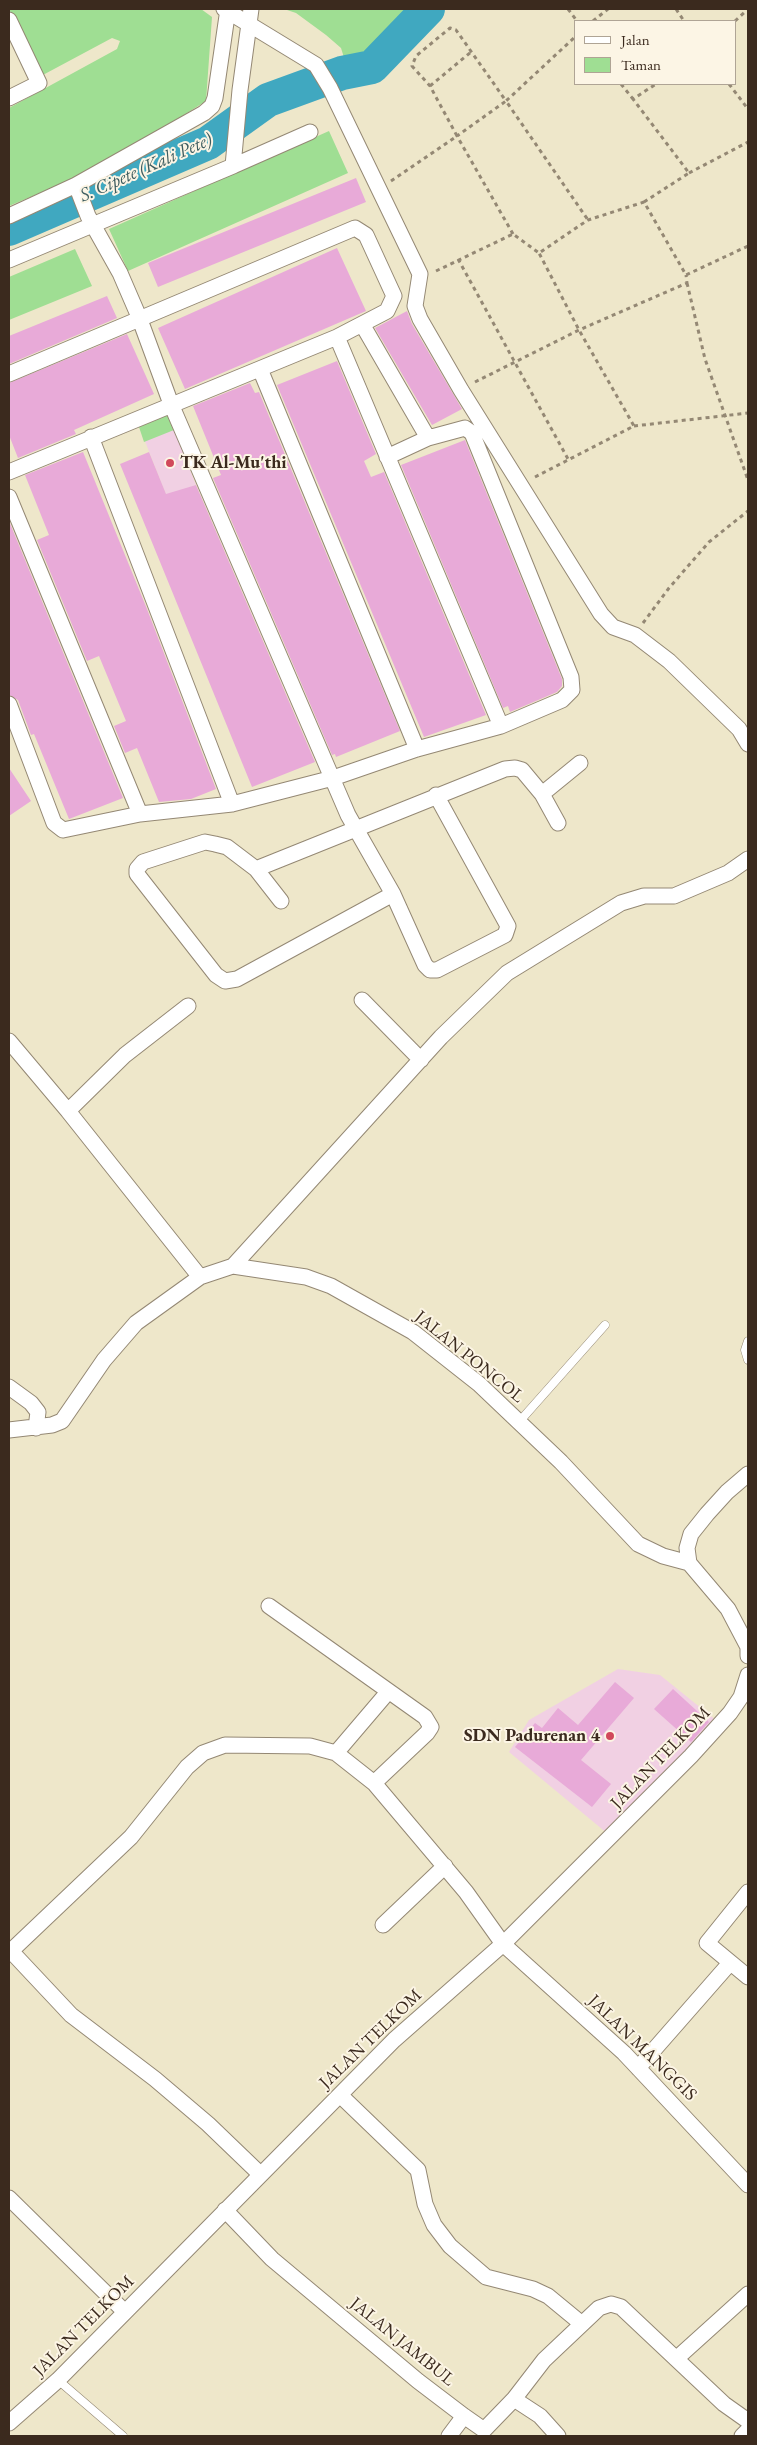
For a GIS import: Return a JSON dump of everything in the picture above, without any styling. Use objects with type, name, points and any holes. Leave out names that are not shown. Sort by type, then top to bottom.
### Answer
[{"type":"street","points":[[232,166],[251,9]]},
{"type":"street","points":[[9,216],[78,190],[204,113],[212,106],[215,98],[227,10],[250,26],[316,65],[330,88],[420,274],[415,306],[420,320],[461,390],[601,614],[613,628],[635,635],[669,661],[739,729],[748,744]]},
{"type":"street","points":[[9,20],[39,83],[9,98]]},
{"type":"street","points":[[9,260],[90,220],[232,166],[310,132]]},
{"type":"street","points":[[78,190],[90,220],[120,273],[139,317],[171,404],[348,815],[394,894],[425,965],[430,970],[437,970],[505,935],[508,926],[436,795]]},
{"type":"street","points":[[9,374],[139,317],[355,228],[366,236],[394,296],[387,311],[337,337],[9,472]]},
{"type":"street","points":[[362,324],[428,438]]},
{"type":"street","points":[[337,337],[501,726]]},
{"type":"street","points":[[260,369],[417,749]]},
{"type":"street","points":[[9,704],[57,827],[63,830],[140,814],[232,804],[335,782],[417,749],[501,726],[562,700],[572,690],[571,677],[472,433],[465,428],[428,438],[387,457]]},
{"type":"street","points":[[91,437],[232,804]]},
{"type":"street","points":[[9,497],[140,814]]},
{"type":"street","points":[[542,794],[580,763]]},
{"type":"street","points":[[256,869],[436,795],[505,769],[514,768],[522,770],[542,794],[558,823]]},
{"type":"street","points":[[281,901],[256,869],[226,848],[205,842],[143,862],[137,869],[137,874],[216,975],[225,981],[237,979],[394,894]]},
{"type":"street","points":[[233,1266],[441,1037],[507,973],[621,904],[644,896],[674,896],[728,873],[748,859]]},
{"type":"street","points":[[362,1000],[421,1060]]},
{"type":"street","points":[[68,1111],[125,1055],[188,1006]]},
{"type":"street","points":[[9,1041],[68,1111],[200,1277]]},
{"type":"street","name":"JALAN PONCOL","points":[[9,1430],[36,1428],[62,1421],[104,1360],[136,1323],[200,1277],[233,1266],[306,1277],[339,1291],[414,1332],[479,1384],[561,1462],[638,1544],[663,1556],[689,1563]]},
{"type":"street","points":[[9,1387],[31,1403],[38,1412],[36,1428]]},
{"type":"street","points":[[748,1474],[727,1492],[691,1534],[687,1548],[689,1563],[728,1609],[748,1647],[748,1656]]},
{"type":"street","points":[[270,1606],[425,1717],[431,1727],[374,1783]]},
{"type":"street","name":"JALAN TELKOM","points":[[9,2423],[58,2380],[394,2040],[503,1944],[691,1756],[730,1713],[741,1697],[748,1675]]},
{"type":"street","points":[[260,2174],[208,2124],[155,2079],[71,2015],[10,1950],[131,1837],[187,1767],[203,1753],[225,1745],[310,1746],[336,1753],[388,1692]]},
{"type":"street","name":"JALAN MANGGIS","points":[[336,1753],[374,1783],[445,1866],[503,1944],[638,2068],[748,2185]]},
{"type":"street","points":[[383,1925],[445,1866]]},
{"type":"street","points":[[748,1892],[707,1943],[748,1977]]},
{"type":"street","points":[[638,2068],[730,1963]]},
{"type":"street","points":[[340,2094],[418,2170],[425,2204],[434,2225],[450,2246],[486,2277],[540,2292],[582,2324]]},
{"type":"street","points":[[9,2198],[124,2312]]},
{"type":"street","name":"JALAN JAMBUL","points":[[225,2210],[272,2259],[418,2381],[487,2433],[544,2360],[599,2308],[611,2304],[621,2306],[724,2404],[748,2421]]},
{"type":"street","points":[[676,2360],[748,2294]]},
{"type":"street","points":[[514,2398],[540,2416],[558,2436]]},
{"type":"street","points":[[449,2436],[464,2416]]},
{"type":"street","points":[[742,2436],[748,2430]]},
{"type":"lane","points":[[519,1422],[605,1325]]},
{"type":"lane","points":[[748,1341],[745,1350],[748,1360]]},
{"type":"lane","points":[[58,2380],[123,2436]]},
{"type":"path","points":[[568,9],[575,20]]},
{"type":"path","points":[[594,20],[608,9]]},
{"type":"path","points":[[676,9],[683,20]]},
{"type":"path","points":[[736,20],[748,9]]},
{"type":"path","points":[[588,220],[456,30],[450,28],[416,56],[412,66],[430,86],[513,234],[539,253],[579,330],[634,426]]},
{"type":"path","points":[[378,190],[506,101],[574,38]]},
{"type":"path","points":[[430,86],[471,52]]},
{"type":"path","points":[[622,85],[689,173]]},
{"type":"path","points":[[633,100],[655,85]]},
{"type":"path","points":[[730,85],[748,110]]},
{"type":"path","points":[[539,253],[588,220],[644,202],[689,173],[748,142]]},
{"type":"path","points":[[644,202],[686,275],[705,359],[748,480]]},
{"type":"path","points":[[420,274],[436,271],[513,234]]},
{"type":"path","points":[[686,275],[748,246]]},
{"type":"path","points":[[458,259],[568,459]]},
{"type":"path","points":[[461,390],[579,330],[687,283]]},
{"type":"path","points":[[520,484],[634,426],[748,413]]},
{"type":"path","points":[[635,635],[669,588],[709,542],[748,511]]},
{"type":"shaded area","name":"TK Al-Mu'thi","points":[[166,410],[196,485],[167,497],[137,421]]},
{"type":"shaded area","name":"SDN Padurenan 4","points":[[618,1669],[660,1675],[717,1721],[608,1834],[509,1752],[529,1720]]},
{"type":"green space","points":[[9,9],[201,9],[212,17],[206,101],[102,167],[9,206],[9,108],[117,49],[120,41],[112,38],[41,76]]},
{"type":"green space","points":[[284,9],[419,9],[368,62],[346,64],[341,48],[296,13]]},
{"type":"green space","points":[[329,131],[348,173],[128,271],[109,229]]},
{"type":"green space","points":[[75,249],[92,286],[9,320],[9,277]]},
{"type":"green space","points":[[166,410],[174,430],[144,442],[137,421]]},
{"type":"building","points":[[356,178],[366,202],[158,287],[148,263]]},
{"type":"building","points":[[337,248],[366,311],[185,389],[158,328]]},
{"type":"building","points":[[107,296],[117,318],[9,364],[9,336]]},
{"type":"building","points":[[407,311],[412,324],[462,409],[432,425],[375,328]]},
{"type":"building","points":[[127,334],[154,394],[74,430],[76,434],[18,458],[9,435],[9,383]]},
{"type":"building","points":[[337,361],[376,454],[364,461],[371,477],[384,472],[486,715],[424,737],[277,385]]},
{"type":"building","points":[[250,383],[255,393],[259,392],[400,731],[336,757],[335,754],[332,755],[213,478],[221,475],[193,406]]},
{"type":"building","points":[[465,440],[562,679],[562,686],[557,692],[510,712],[508,706],[503,708],[401,465]]},
{"type":"building","points":[[83,452],[147,609],[216,789],[191,799],[159,802],[137,748],[125,753],[114,726],[126,721],[99,656],[87,661],[37,540],[49,535],[25,475]]},
{"type":"building","points":[[149,452],[166,494],[196,485],[315,762],[252,787],[120,464]]},
{"type":"building","points":[[9,521],[123,798],[69,819],[34,734],[31,735],[18,700],[9,695]]},
{"type":"building","points":[[9,768],[31,801],[9,816]]},
{"type":"building","points":[[615,1682],[634,1698],[581,1760],[611,1784],[592,1807],[515,1747],[535,1723],[542,1728],[558,1708],[578,1725]]},
{"type":"building","points":[[673,1689],[709,1722],[691,1742],[654,1709]]},
{"type":"waterway","name":"S. Cipete (Kali Pete)","points":[[9,229],[208,143],[268,100],[342,73],[372,67],[428,9]]},
{"type":"place","name":"TK Al-Mu'thi","points":[[170,463]]},
{"type":"place","name":"SDN Padurenan 4","points":[[610,1736]]}]
